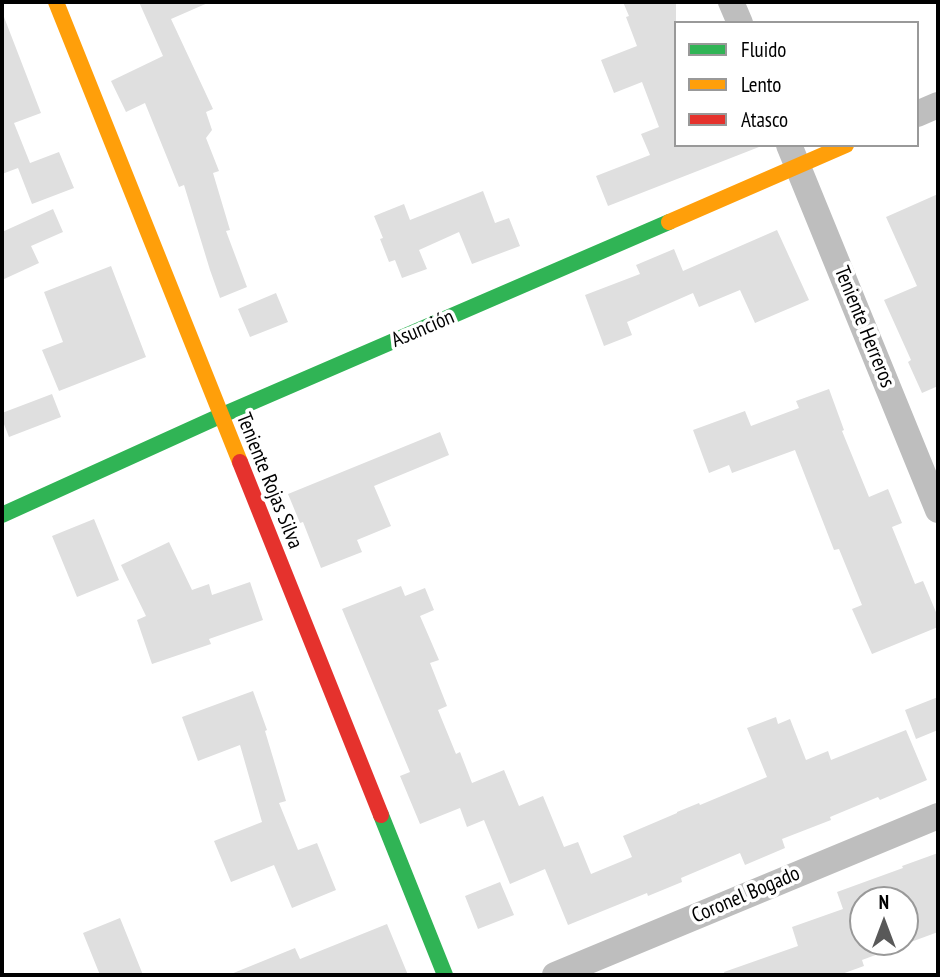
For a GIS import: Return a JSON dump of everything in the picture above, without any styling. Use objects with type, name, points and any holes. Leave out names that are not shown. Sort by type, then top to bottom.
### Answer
[{"type":"street","name":"Teniente Rojas Silva","points":[[56,2],[445,975]]},
{"type":"street","points":[[731,2],[739,21]]},
{"type":"street","points":[[919,113],[938,105]]},
{"type":"street","name":"Asunción","points":[[2,514],[794,156],[837,147]]},
{"type":"street","name":"Teniente Herreros","points":[[794,156],[938,510]]},
{"type":"street","name":"Coronel Bogado","points":[[555,975],[938,816]]},
{"type":"building","points":[[139,2],[210,2],[171,19],[213,109],[206,112],[212,130],[206,138],[219,171],[213,173],[230,230],[226,231],[247,287],[220,298],[184,185],[179,187],[145,103],[126,112],[111,81],[163,56]]},
{"type":"building","points":[[623,2],[676,2],[674,147],[759,147],[608,206],[596,176],[650,155],[641,134],[659,127],[642,82],[614,93],[601,60],[637,46],[626,17],[629,16]]},
{"type":"building","points":[[4,17],[41,113],[14,123],[30,163],[59,152],[74,188],[32,204],[18,168],[2,174]]},
{"type":"building","points":[[483,191],[495,223],[509,218],[520,246],[472,264],[459,232],[419,250],[427,269],[402,278],[395,260],[389,262],[374,216],[404,204],[410,220]]},
{"type":"building","points":[[938,194],[938,386],[922,393],[908,362],[911,360],[884,300],[917,286],[886,217]]},
{"type":"building","points":[[53,209],[63,232],[31,246],[39,263],[2,280],[2,232]]},
{"type":"building","points":[[777,230],[809,300],[755,323],[740,290],[699,307],[693,293],[627,322],[632,335],[604,346],[585,295],[640,274],[636,265],[674,249],[683,271]]},
{"type":"building","points":[[111,266],[146,357],[59,391],[42,350],[63,342],[44,292]]},
{"type":"building","points":[[276,293],[288,322],[250,337],[238,309]]},
{"type":"building","points":[[829,389],[844,430],[842,431],[869,497],[888,489],[902,523],[892,527],[915,584],[923,581],[938,617],[938,627],[872,654],[852,609],[862,605],[839,549],[834,550],[795,450],[732,473],[729,465],[709,473],[693,430],[745,411],[751,426],[799,408],[796,401]]},
{"type":"building","points":[[52,394],[61,417],[9,437],[2,413]]},
{"type":"building","points":[[440,432],[449,455],[374,486],[391,526],[357,540],[362,552],[321,568],[303,522],[300,523],[288,494]]},
{"type":"building","points":[[94,519],[119,580],[77,597],[52,536]]},
{"type":"building","points":[[169,542],[192,590],[209,584],[212,595],[250,582],[263,620],[209,639],[211,644],[152,664],[137,620],[146,616],[121,565]]},
{"type":"building","points":[[401,586],[405,596],[425,588],[434,610],[420,616],[439,660],[430,663],[447,706],[438,710],[456,754],[460,752],[472,783],[504,770],[519,806],[543,796],[564,847],[578,842],[591,874],[632,857],[623,836],[767,777],[747,728],[776,717],[778,724],[790,719],[806,760],[828,751],[831,760],[906,730],[927,780],[880,800],[878,797],[830,817],[831,820],[782,839],[785,848],[745,865],[740,853],[681,878],[682,882],[568,925],[545,869],[510,884],[484,820],[467,827],[460,808],[420,824],[400,776],[410,772],[342,609]]},
{"type":"building","points":[[253,691],[267,730],[265,731],[286,801],[279,803],[298,850],[317,843],[336,890],[292,908],[274,865],[231,882],[214,841],[262,822],[240,745],[198,761],[182,717]]},
{"type":"building","points":[[938,697],[938,730],[916,739],[905,710]]},
{"type":"building","points":[[938,853],[938,932],[919,939],[919,886],[854,886],[903,868],[902,866]]},
{"type":"building","points":[[500,882],[514,915],[478,929],[465,896]]},
{"type":"building","points":[[849,888],[849,956],[873,956],[862,960],[864,966],[839,975],[725,975],[724,972],[798,946],[792,927],[843,909],[837,892]]},
{"type":"building","points":[[120,918],[143,975],[100,975],[83,933]]},
{"type":"building","points":[[387,924],[408,975],[231,975],[295,948],[300,959]]},
{"type":"traffic: fast","points":[[2,515],[220,416],[669,222]]},
{"type":"traffic: fast","points":[[381,815],[445,975]]},
{"type":"traffic: slow","points":[[56,2],[240,462]]},
{"type":"traffic: slow","points":[[669,222],[841,147]]},
{"type":"traffic: jam","points":[[240,462],[381,815]]}]
